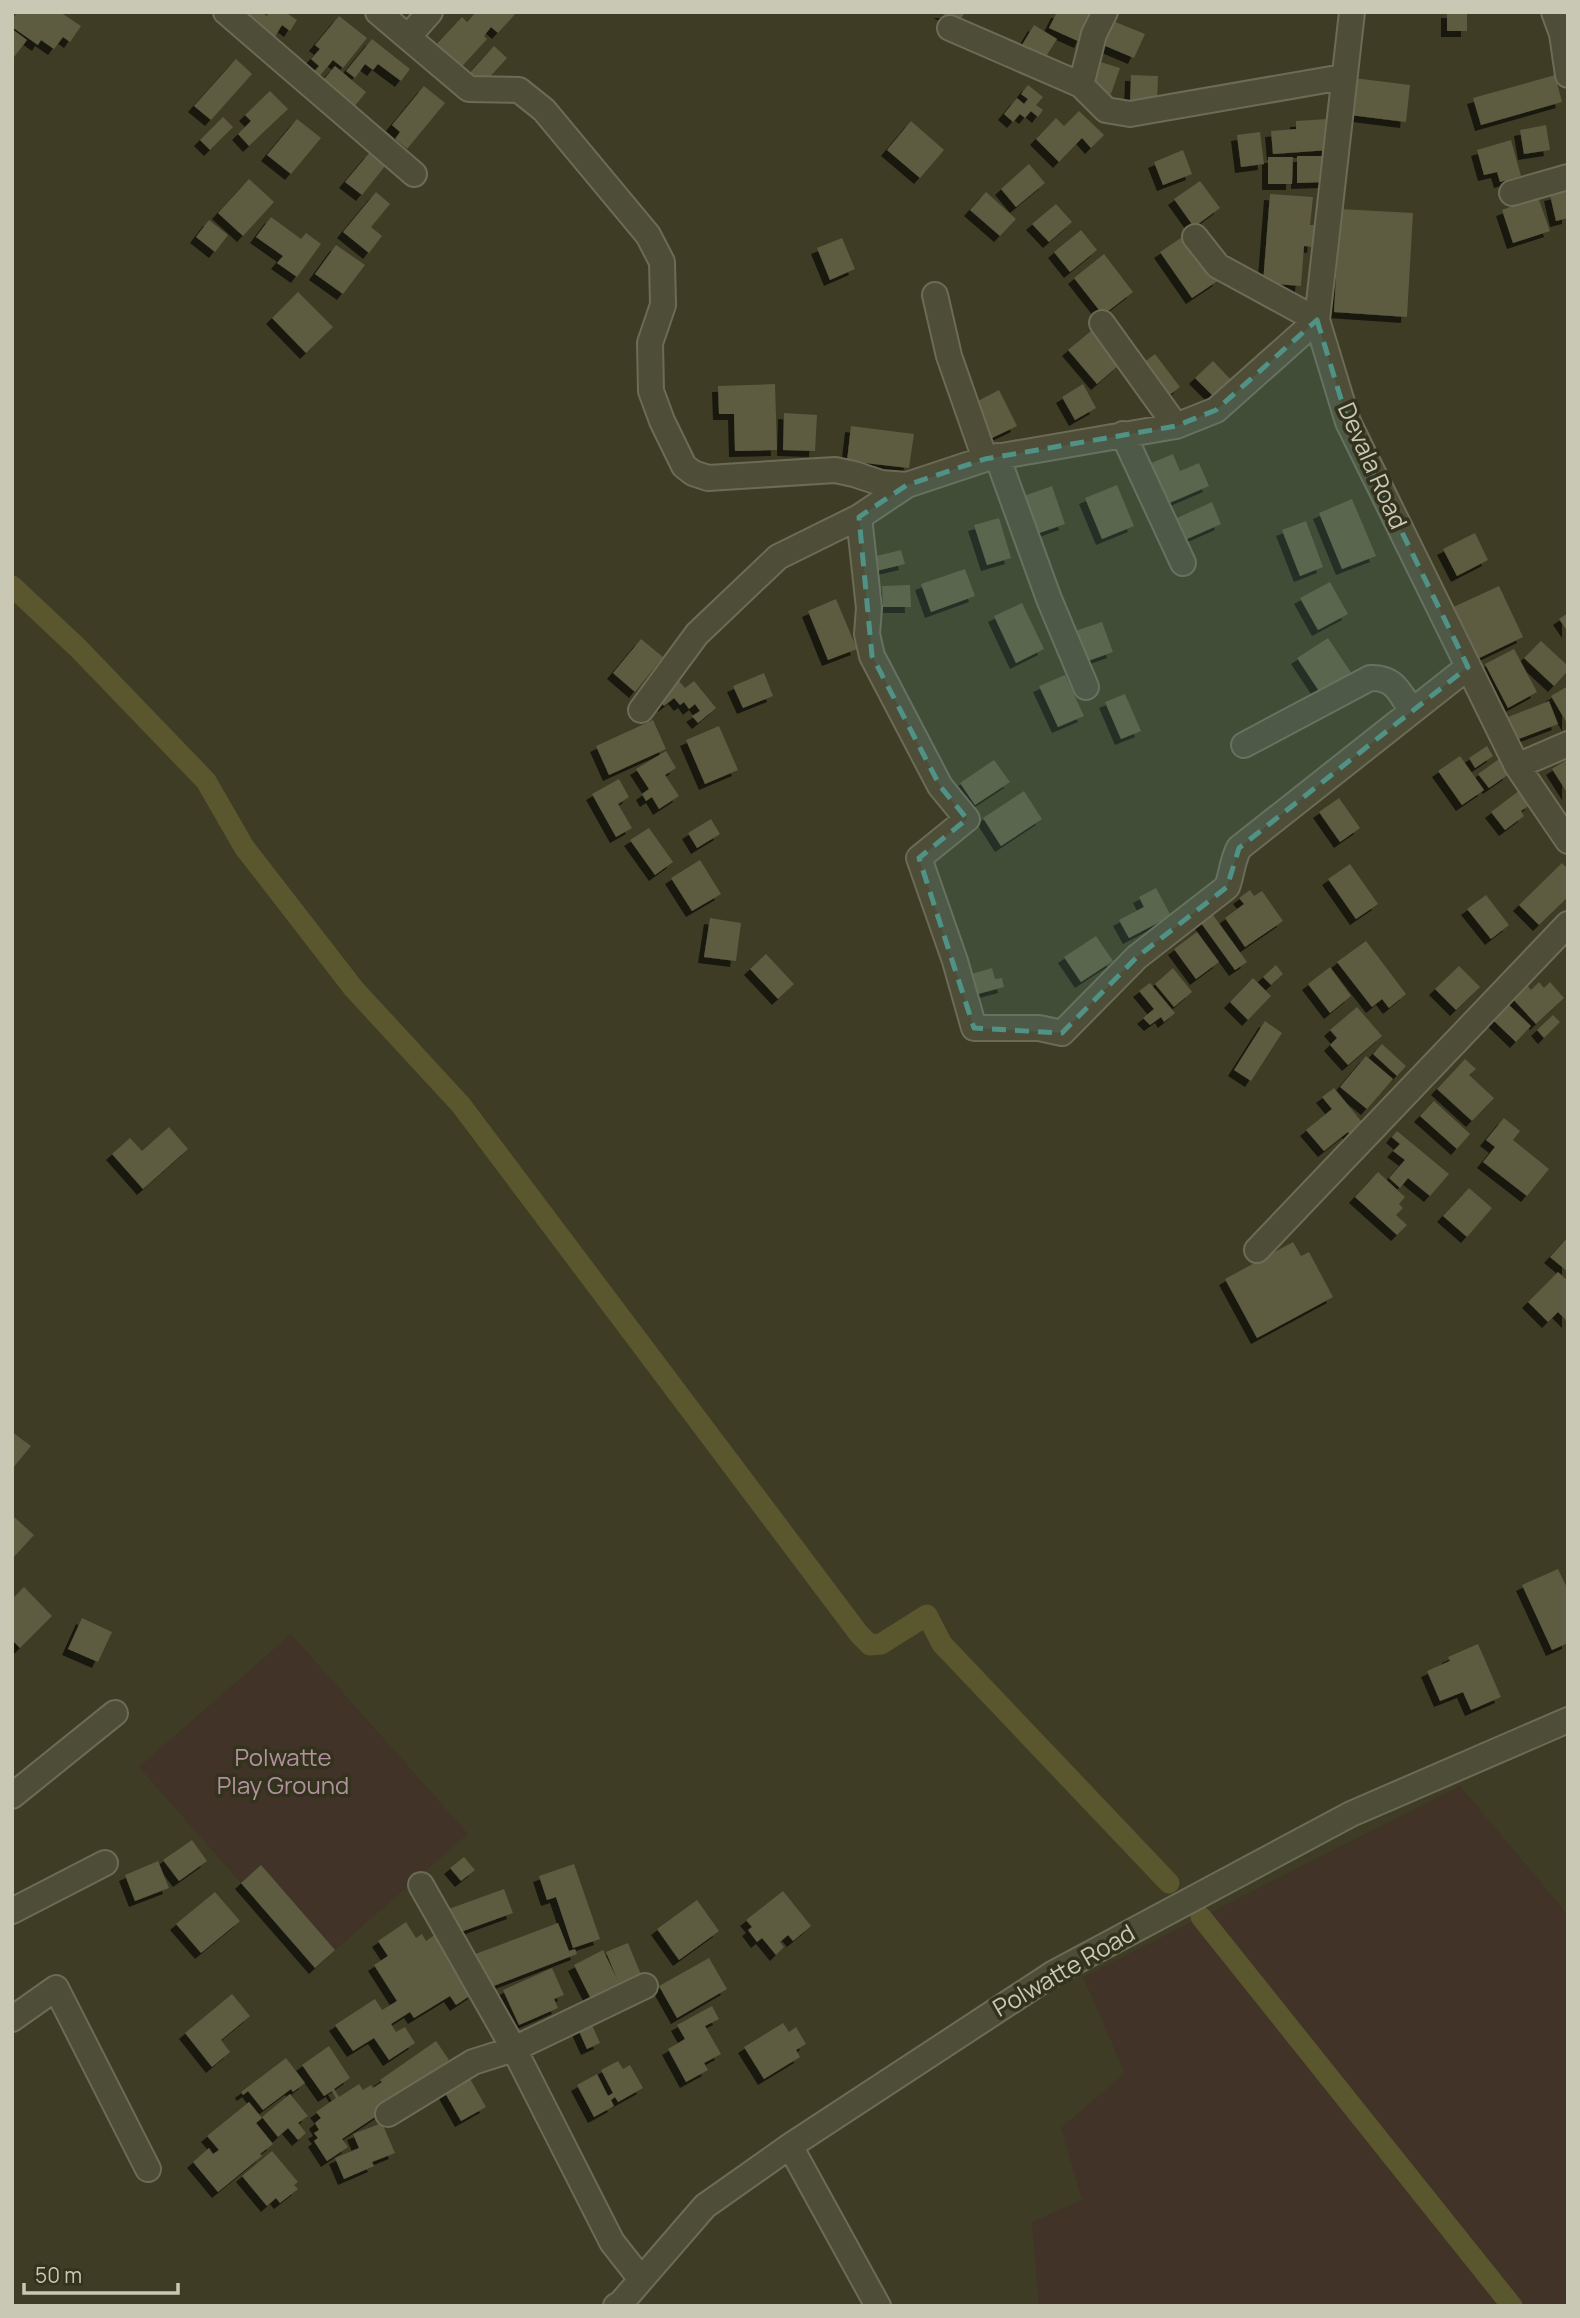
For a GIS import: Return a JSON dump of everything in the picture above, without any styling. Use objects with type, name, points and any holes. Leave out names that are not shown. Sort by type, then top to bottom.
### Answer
[{"type":"street","points":[[226,12],[414,174]]},
{"type":"street","points":[[378,12],[470,89],[519,90],[544,110],[648,235],[662,262],[663,305],[650,343],[651,391],[684,466],[693,473],[708,478],[835,470],[881,483],[907,485]]},
{"type":"street","points":[[408,37],[430,12]]},
{"type":"street","points":[[1081,85],[1094,34],[1105,12]]},
{"type":"street","name":"Devala Road","points":[[1352,12],[1317,320],[1348,422],[1517,766],[1568,841]]},
{"type":"street","points":[[1554,12],[1562,34],[1568,75]]},
{"type":"street","points":[[950,29],[1081,85],[1106,110],[1130,114],[1343,77]]},
{"type":"street","points":[[1512,193],[1568,177]]},
{"type":"street","points":[[641,710],[697,634],[778,557],[859,517],[907,485],[991,458],[1176,426],[1216,410],[1317,320],[1217,266],[1195,237]]},
{"type":"street","points":[[935,295],[949,356],[1086,687]]},
{"type":"street","points":[[1102,323],[1176,426]]},
{"type":"street","points":[[1123,434],[1183,563]]},
{"type":"street","points":[[859,517],[869,608],[867,634],[872,656],[940,786],[967,819],[919,858],[955,961],[974,1028],[1039,1028],[1062,1033],[1137,957],[1227,887],[1232,875],[1232,861],[1239,848],[1468,667]]},
{"type":"street","points":[[1244,745],[1370,678],[1383,677],[1393,683],[1412,711]]},
{"type":"street","points":[[1517,766],[1568,744]]},
{"type":"street","points":[[1256,1250],[1568,924]]},
{"type":"street","points":[[12,1796],[115,1713]]},
{"type":"street","name":"Polwatte Road","points":[[620,2305],[705,2206],[790,2146],[1054,1973],[1351,1814],[1568,1720]]},
{"type":"street","points":[[12,1911],[105,1863]]},
{"type":"street","points":[[421,1885],[514,2049],[612,2242],[641,2279]]},
{"type":"street","points":[[388,2114],[473,2062],[514,2049],[645,1986]]},
{"type":"street","points":[[12,2019],[56,1988],[148,2169]]},
{"type":"street","points":[[790,2146],[878,2306]]},
{"type":"highlighted area","points":[[1317,320],[1348,422],[1468,667],[1239,848],[1227,887],[1137,957],[1062,1033],[974,1028],[919,858],[967,819],[940,786],[872,656],[859,517],[907,485],[985,459],[1176,426],[1216,410]]},
{"type":"green space","name":"Polwatte Play Ground","points":[[291,1634],[468,1834],[335,1950],[262,1866],[241,1883],[139,1767]]},
{"type":"green space","points":[[1460,1786],[1568,1915],[1568,2306],[1039,2306],[1032,2222],[1082,2200],[1061,2128],[1125,2073],[1083,1977]]},
{"type":"building","points":[[17,12],[60,12],[81,26],[70,42],[63,37],[54,49],[41,40],[38,45],[12,27],[12,20]]},
{"type":"building","points":[[248,12],[261,12],[267,16],[269,12],[285,12],[297,20],[290,31],[282,25],[273,40],[249,24],[253,18]]},
{"type":"building","points":[[476,12],[517,12],[498,33],[491,27],[484,36],[487,39],[455,74],[430,51],[462,17],[467,22]]},
{"type":"building","points":[[940,12],[965,12],[958,24]]},
{"type":"building","points":[[1057,12],[1093,12],[1080,42],[1049,28]]},
{"type":"building","points":[[1447,12],[1467,12],[1467,31],[1447,31]]},
{"type":"building","points":[[339,16],[367,38],[343,68],[333,60],[318,78],[312,74],[319,66],[311,59],[320,49],[315,45]]},
{"type":"building","points":[[1113,21],[1145,34],[1134,58],[1103,45]]},
{"type":"building","points":[[1034,25],[1057,39],[1042,63],[1019,50]]},
{"type":"building","points":[[12,29],[27,40],[14,57],[12,56]]},
{"type":"building","points":[[372,39],[410,69],[401,81],[378,64],[373,70],[365,64],[355,78],[346,71]]},
{"type":"building","points":[[494,46],[507,58],[479,89],[466,77]]},
{"type":"building","points":[[236,59],[252,74],[211,120],[194,106]]},
{"type":"building","points":[[1097,61],[1120,68],[1111,94],[1089,87]]},
{"type":"building","points":[[335,66],[366,92],[351,111],[320,84]]},
{"type":"building","points":[[1131,75],[1158,76],[1157,103],[1130,102]]},
{"type":"building","points":[[1555,75],[1562,102],[1481,125],[1473,98]]},
{"type":"building","points":[[1354,78],[1410,85],[1406,122],[1350,115]]},
{"type":"building","points":[[1028,85],[1043,97],[1036,105],[1043,110],[1038,117],[1031,111],[1025,118],[1020,114],[1013,122],[1004,114],[1017,98],[1024,104],[1028,99],[1021,94]]},
{"type":"building","points":[[424,86],[445,103],[407,149],[395,139],[400,132],[392,125]]},
{"type":"building","points":[[270,91],[288,109],[249,146],[238,134],[251,121],[245,115]]},
{"type":"building","points":[[1079,111],[1104,135],[1091,148],[1082,138],[1059,162],[1036,139],[1056,118],[1064,126]]},
{"type":"building","points":[[223,117],[233,127],[210,150],[200,140]]},
{"type":"building","points":[[297,119],[321,138],[291,174],[267,155]]},
{"type":"building","points":[[1327,119],[1329,150],[1273,154],[1271,131],[1296,129],[1296,121]]},
{"type":"building","points":[[911,121],[944,150],[920,178],[887,150]]},
{"type":"building","points":[[1546,125],[1550,150],[1524,154],[1520,130]]},
{"type":"building","points":[[1260,132],[1264,164],[1241,167],[1237,135]]},
{"type":"building","points":[[1511,140],[1521,176],[1500,182],[1497,172],[1484,175],[1477,150]]},
{"type":"building","points":[[1183,150],[1192,174],[1163,185],[1154,162]]},
{"type":"building","points":[[370,152],[386,165],[362,195],[345,182]]},
{"type":"building","points":[[1297,156],[1325,156],[1325,182],[1297,183]]},
{"type":"building","points":[[1268,157],[1293,157],[1292,184],[1268,184]]},
{"type":"building","points":[[1029,164],[1045,183],[1016,207],[1001,189]]},
{"type":"building","points":[[249,179],[274,202],[243,236],[218,213]]},
{"type":"building","points":[[1200,181],[1220,208],[1194,227],[1174,199]]},
{"type":"building","points":[[1568,191],[1568,218],[1556,221],[1550,195]]},
{"type":"building","points":[[376,192],[390,204],[371,227],[382,236],[369,253],[343,232]]},
{"type":"building","points":[[986,192],[1016,219],[1000,236],[970,210]]},
{"type":"building","points":[[1270,194],[1313,197],[1310,225],[1315,225],[1313,247],[1304,246],[1301,286],[1263,283]]},
{"type":"building","points":[[1538,197],[1550,231],[1513,243],[1502,210]]},
{"type":"building","points":[[1056,204],[1072,222],[1049,242],[1032,224]]},
{"type":"building","points":[[1340,209],[1413,213],[1407,317],[1334,312]]},
{"type":"building","points":[[271,217],[301,239],[306,233],[321,244],[297,277],[277,263],[283,256],[256,237]]},
{"type":"building","points":[[209,220],[228,235],[215,252],[196,237]]},
{"type":"building","points":[[1081,230],[1097,250],[1070,272],[1054,252]]},
{"type":"building","points":[[1187,234],[1219,280],[1192,298],[1160,252]]},
{"type":"building","points":[[842,238],[855,269],[830,280],[817,248]]},
{"type":"building","points":[[336,245],[365,265],[343,294],[315,274]]},
{"type":"building","points":[[1104,254],[1133,292],[1103,315],[1074,278]]},
{"type":"building","points":[[298,292],[333,327],[306,353],[272,318]]},
{"type":"building","points":[[1091,331],[1119,365],[1097,384],[1068,350]]},
{"type":"building","points":[[1155,354],[1180,387],[1164,399],[1139,366]]},
{"type":"building","points":[[1213,361],[1236,385],[1218,401],[1195,378]]},
{"type":"building","points":[[775,384],[777,450],[735,451],[734,414],[719,414],[718,386]]},
{"type":"building","points":[[1083,384],[1096,408],[1075,420],[1062,397]]},
{"type":"building","points":[[999,390],[1017,426],[992,438],[974,403]]},
{"type":"building","points":[[784,413],[817,415],[815,451],[783,450]]},
{"type":"building","points":[[851,426],[914,434],[909,468],[847,461]]},
{"type":"building","points":[[1173,454],[1180,471],[1199,463],[1209,486],[1167,504],[1149,464]]},
{"type":"building","points":[[1117,485],[1134,526],[1102,539],[1085,498]]},
{"type":"building","points":[[1052,486],[1065,524],[1028,537],[1015,499]]},
{"type":"building","points":[[1352,499],[1376,556],[1342,569],[1319,513]]},
{"type":"building","points":[[1212,502],[1221,524],[1187,539],[1177,518]]},
{"type":"building","points":[[999,518],[1011,558],[987,565],[974,525]]},
{"type":"building","points":[[1306,521],[1323,567],[1300,576],[1282,530]]},
{"type":"building","points":[[1475,533],[1488,560],[1457,576],[1443,549]]},
{"type":"building","points":[[901,550],[905,564],[872,572],[868,558]]},
{"type":"building","points":[[965,569],[975,596],[931,612],[921,584]]},
{"type":"building","points":[[1330,582],[1348,614],[1318,630],[1300,598]]},
{"type":"building","points":[[910,585],[911,607],[883,607],[882,586]]},
{"type":"building","points":[[1499,586],[1523,637],[1471,662],[1447,610]]},
{"type":"building","points":[[836,599],[857,649],[828,660],[808,611]]},
{"type":"building","points":[[1022,603],[1044,649],[1016,663],[994,616]]},
{"type":"building","points":[[1568,613],[1568,632],[1559,619]]},
{"type":"building","points":[[1102,622],[1113,652],[1085,662],[1075,631]]},
{"type":"building","points":[[1328,638],[1354,677],[1323,697],[1297,658]]},
{"type":"building","points":[[641,639],[663,657],[635,692],[613,673]]},
{"type":"building","points":[[1541,641],[1568,666],[1568,671],[1554,686],[1524,658]]},
{"type":"building","points":[[1514,649],[1537,692],[1508,708],[1485,664]]},
{"type":"building","points":[[764,673],[773,696],[743,708],[733,686]]},
{"type":"building","points":[[1065,675],[1084,716],[1058,727],[1039,686]]},
{"type":"building","points":[[679,681],[685,688],[694,681],[716,708],[698,723],[692,716],[700,711],[695,704],[689,709],[684,702],[680,705],[674,698],[664,706],[658,698]]},
{"type":"building","points":[[1568,686],[1568,725],[1551,696]]},
{"type":"building","points":[[1125,694],[1141,731],[1121,739],[1105,702]]},
{"type":"building","points":[[1549,701],[1558,724],[1516,740],[1508,717]]},
{"type":"building","points":[[653,720],[666,749],[609,775],[596,746]]},
{"type":"building","points":[[719,726],[738,770],[705,784],[686,740]]},
{"type":"building","points":[[1487,746],[1493,756],[1475,768],[1469,758]]},
{"type":"building","points":[[666,751],[676,768],[665,775],[679,796],[659,809],[652,797],[646,801],[642,794],[649,789],[636,769]]},
{"type":"building","points":[[1460,756],[1484,790],[1462,805],[1438,771]]},
{"type":"building","points":[[1499,759],[1509,774],[1489,788],[1478,774]]},
{"type":"building","points":[[1568,759],[1568,794],[1552,769]]},
{"type":"building","points":[[994,760],[1010,782],[975,805],[960,783]]},
{"type":"building","points":[[619,779],[629,797],[618,804],[632,828],[616,837],[592,794]]},
{"type":"building","points":[[1520,790],[1531,804],[1521,811],[1524,816],[1505,830],[1491,812]]},
{"type":"building","points":[[1024,791],[1042,819],[1001,846],[983,818]]},
{"type":"building","points":[[1339,798],[1360,828],[1340,842],[1319,812]]},
{"type":"building","points":[[711,819],[720,834],[697,848],[688,833]]},
{"type":"building","points":[[649,828],[673,862],[655,875],[630,840]]},
{"type":"building","points":[[700,860],[721,894],[692,911],[671,878]]},
{"type":"building","points":[[1562,863],[1568,869],[1568,897],[1539,925],[1519,905]]},
{"type":"building","points":[[1350,864],[1378,904],[1356,919],[1328,879]]},
{"type":"building","points":[[1156,888],[1171,916],[1129,938],[1119,920],[1144,907],[1139,897]]},
{"type":"building","points":[[1250,890],[1254,896],[1262,891],[1283,921],[1245,947],[1225,918],[1244,904],[1239,898]]},
{"type":"building","points":[[1486,895],[1509,925],[1491,939],[1467,909]]},
{"type":"building","points":[[1213,915],[1247,962],[1235,970],[1201,923]]},
{"type":"building","points":[[710,918],[741,923],[736,961],[704,957]]},
{"type":"building","points":[[1197,932],[1219,962],[1196,979],[1174,949]]},
{"type":"building","points":[[1096,936],[1113,961],[1081,982],[1064,957]]},
{"type":"building","points":[[1366,941],[1406,994],[1389,1008],[1382,999],[1372,1007],[1337,962]]},
{"type":"building","points":[[766,954],[794,984],[778,999],[750,969]]},
{"type":"building","points":[[1276,965],[1283,974],[1271,985],[1263,977]]},
{"type":"building","points":[[1459,966],[1480,987],[1456,1010],[1435,989]]},
{"type":"building","points":[[1330,967],[1351,996],[1330,1013],[1308,984]]},
{"type":"building","points":[[992,968],[995,979],[1002,978],[1004,987],[974,995],[968,975]]},
{"type":"building","points":[[1173,968],[1192,992],[1174,1007],[1155,984]]},
{"type":"building","points":[[1253,978],[1271,996],[1248,1020],[1230,1002]]},
{"type":"building","points":[[1539,982],[1544,988],[1550,982],[1564,998],[1536,1024],[1512,998],[1527,985],[1531,990]]},
{"type":"building","points":[[1150,983],[1175,1013],[1164,1022],[1161,1017],[1150,1025],[1143,1018],[1154,1009],[1139,991]]},
{"type":"building","points":[[1507,1003],[1531,1026],[1516,1042],[1492,1019]]},
{"type":"building","points":[[1357,1007],[1382,1036],[1348,1065],[1330,1045],[1337,1038],[1330,1030]]},
{"type":"building","points":[[1553,1015],[1560,1022],[1544,1038],[1537,1030]]},
{"type":"building","points":[[1265,1021],[1282,1033],[1251,1081],[1234,1070]]},
{"type":"building","points":[[1382,1044],[1406,1066],[1397,1076],[1373,1054]]},
{"type":"building","points":[[1366,1056],[1393,1079],[1367,1109],[1340,1087]]},
{"type":"building","points":[[1465,1059],[1476,1069],[1469,1075],[1494,1098],[1472,1121],[1437,1089]]},
{"type":"building","points":[[1334,1088],[1366,1127],[1353,1138],[1348,1132],[1324,1151],[1306,1130],[1332,1109],[1322,1097]]},
{"type":"building","points":[[1434,1101],[1470,1134],[1457,1149],[1420,1116]]},
{"type":"building","points":[[1504,1118],[1520,1131],[1513,1140],[1549,1169],[1527,1196],[1483,1162],[1495,1147],[1486,1140]]},
{"type":"building","points":[[169,1127],[188,1149],[143,1189],[112,1154],[130,1138],[142,1151]]},
{"type":"building","points":[[1397,1131],[1449,1174],[1430,1196],[1408,1178],[1400,1188],[1389,1178],[1405,1160],[1393,1151],[1400,1144],[1392,1137]]},
{"type":"building","points":[[1378,1172],[1405,1197],[1399,1204],[1403,1208],[1396,1215],[1407,1225],[1397,1235],[1355,1197]]},
{"type":"building","points":[[1469,1188],[1492,1208],[1467,1237],[1443,1216]]},
{"type":"building","points":[[1568,1237],[1568,1272],[1550,1257]]},
{"type":"building","points":[[1293,1242],[1301,1256],[1309,1252],[1333,1297],[1257,1338],[1225,1279]]},
{"type":"building","points":[[1558,1272],[1568,1281],[1568,1322],[1558,1312],[1548,1322],[1528,1302]]},
{"type":"building","points":[[12,1432],[31,1446],[12,1469]]},
{"type":"building","points":[[12,1515],[34,1535],[12,1559]]},
{"type":"building","points":[[1558,1569],[1568,1590],[1568,1643],[1552,1650],[1522,1585]]},
{"type":"building","points":[[24,1587],[52,1616],[20,1648],[12,1640],[12,1599]]},
{"type":"building","points":[[82,1618],[112,1632],[98,1662],[68,1649]]},
{"type":"building","points":[[1478,1644],[1501,1697],[1471,1710],[1463,1692],[1440,1701],[1427,1671],[1450,1661],[1448,1657]]},
{"type":"building","points":[[192,1840],[207,1861],[179,1881],[163,1860]]},
{"type":"building","points":[[464,1857],[475,1870],[461,1881],[450,1868]]},
{"type":"building","points":[[158,1861],[169,1888],[135,1901],[125,1875]]},
{"type":"building","points":[[574,1864],[600,1939],[573,1948],[556,1897],[547,1900],[539,1876]]},
{"type":"building","points":[[261,1865],[335,1950],[315,1968],[241,1883]]},
{"type":"building","points":[[504,1889],[513,1913],[455,1934],[446,1910]]},
{"type":"building","points":[[783,1891],[811,1926],[793,1941],[788,1935],[780,1942],[784,1947],[776,1955],[762,1938],[757,1942],[748,1930],[752,1927],[746,1920]]},
{"type":"building","points":[[215,1892],[240,1921],[201,1953],[176,1924]]},
{"type":"building","points":[[697,1900],[719,1931],[679,1960],[657,1929]]},
{"type":"building","points":[[406,1922],[416,1938],[422,1934],[426,1941],[436,1934],[474,1993],[456,2005],[450,1996],[414,2018],[410,2012],[391,2024],[396,2032],[405,2027],[415,2043],[389,2060],[374,2038],[353,2051],[335,2025],[375,1999],[382,2010],[397,2001],[374,1965],[388,1956],[378,1941]]},
{"type":"building","points":[[558,1923],[569,1951],[575,1949],[577,1954],[491,1987],[470,1956]]},
{"type":"building","points":[[628,1943],[642,1977],[592,2001],[574,1965],[603,1950],[617,1979],[606,1952]]},
{"type":"building","points":[[709,1958],[727,1989],[677,2018],[659,1986]]},
{"type":"building","points":[[552,1968],[564,1995],[554,1999],[558,2008],[519,2025],[503,1990]]},
{"type":"building","points":[[232,1994],[250,2016],[221,2040],[230,2052],[212,2067],[185,2033]]},
{"type":"building","points":[[712,2006],[719,2019],[705,2026],[721,2054],[704,2063],[708,2070],[686,2082],[668,2049],[685,2039],[677,2025]]},
{"type":"building","points":[[591,2023],[600,2043],[587,2049],[578,2029]]},
{"type":"building","points":[[783,2023],[789,2032],[796,2027],[806,2044],[796,2050],[800,2057],[764,2079],[744,2047]]},
{"type":"building","points":[[436,2041],[449,2060],[435,2070],[438,2075],[342,2139],[348,2147],[327,2161],[314,2141],[318,2138],[314,2133],[319,2130],[315,2123],[321,2118],[316,2112],[336,2098],[332,2091],[324,2096],[302,2065],[329,2046],[350,2078],[334,2089],[339,2097],[359,2084],[363,2090],[371,2085],[373,2088],[382,2082],[380,2080]]},
{"type":"building","points":[[286,2058],[305,2083],[293,2092],[291,2089],[263,2110],[248,2091],[243,2095],[241,2092]]},
{"type":"building","points":[[618,2061],[623,2069],[630,2065],[643,2088],[618,2102],[615,2097],[611,2100],[614,2106],[594,2117],[577,2085],[597,2074],[608,2096],[613,2093],[601,2070]]},
{"type":"building","points":[[465,2070],[486,2107],[461,2121],[440,2084]]},
{"type":"building","points":[[290,2094],[308,2116],[298,2123],[306,2133],[298,2140],[288,2128],[278,2137],[262,2117]]},
{"type":"building","points":[[249,2102],[262,2118],[256,2123],[273,2144],[218,2192],[193,2162],[209,2148],[213,2154],[219,2150],[207,2136]]},
{"type":"building","points":[[382,2123],[395,2153],[372,2162],[374,2166],[344,2179],[335,2158],[359,2148],[353,2134]]},
{"type":"building","points":[[272,2151],[298,2182],[294,2185],[298,2189],[280,2203],[276,2198],[267,2206],[242,2176]]},
{"type":"waterway","points":[[12,586],[78,648],[206,781],[244,847],[354,989],[461,1105],[859,1634],[870,1645],[881,1644],[927,1615],[942,1644],[1169,1883]]},
{"type":"waterway","points":[[1201,1917],[1512,2306]]}]
